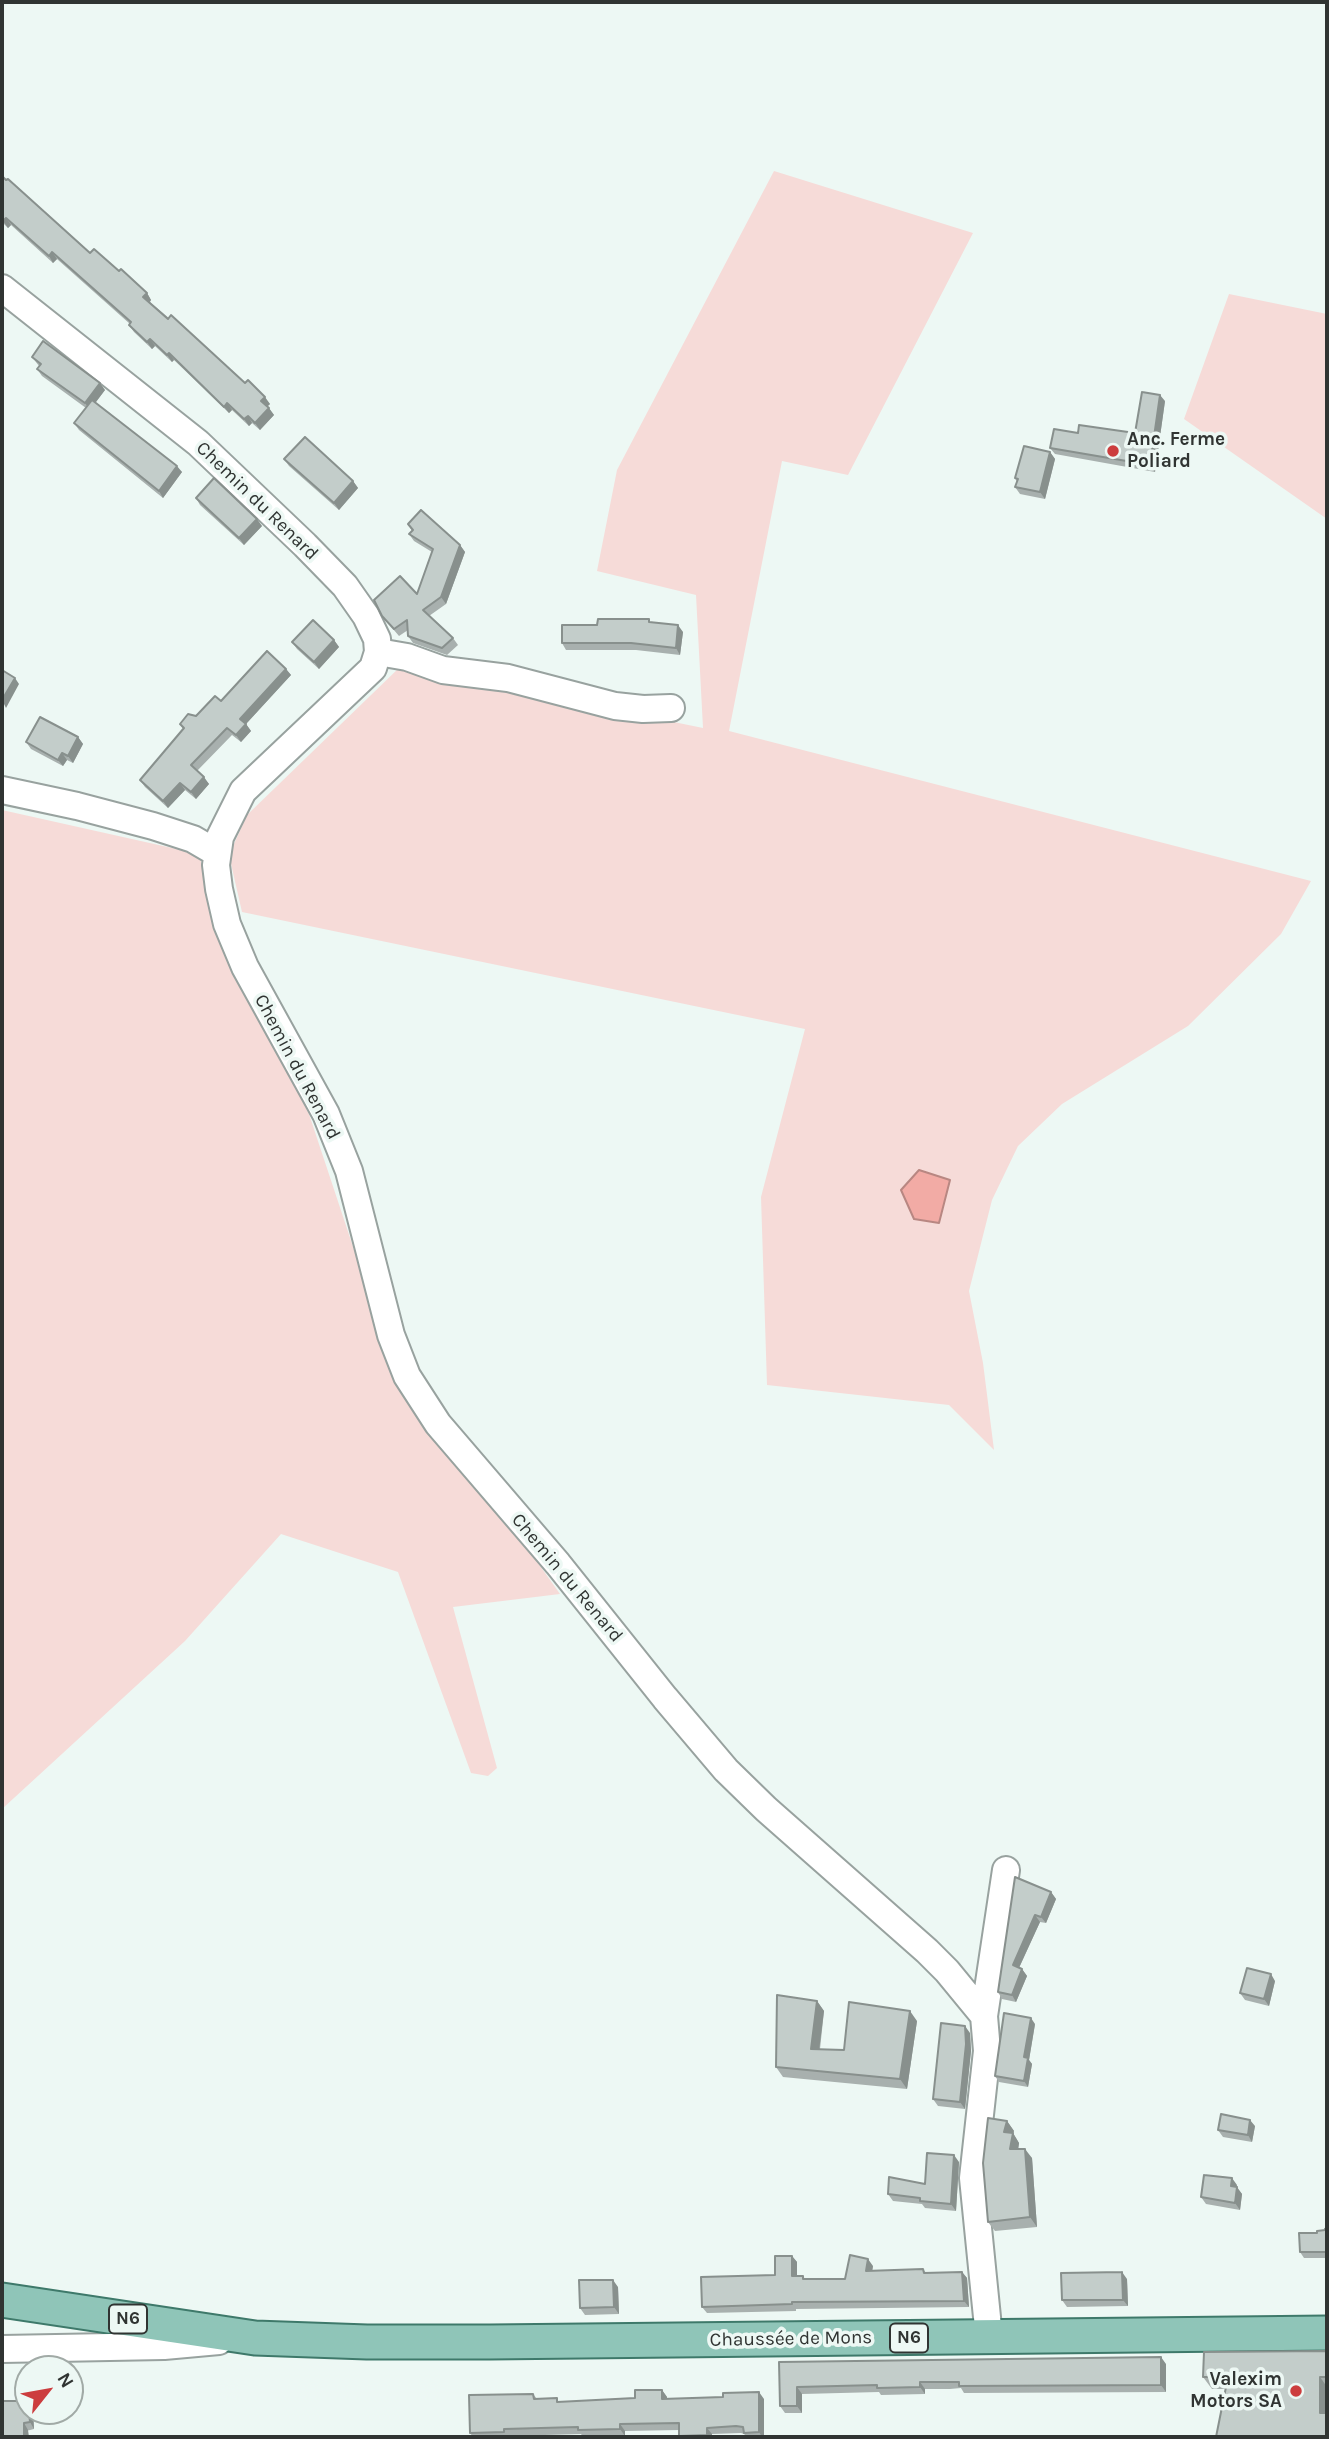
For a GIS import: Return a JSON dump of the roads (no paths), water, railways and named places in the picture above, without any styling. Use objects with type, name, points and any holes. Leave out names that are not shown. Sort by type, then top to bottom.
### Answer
[{"type":"main road","name":"Chaussée de Mons","points":[[2,2300],[255,2338],[490,2342],[1327,2333]]},
{"type":"street","name":"Chemin du Renard","points":[[2,288],[198,443],[345,586],[366,616],[377,639],[378,652],[373,668],[243,791],[220,837],[217,853],[219,889],[227,923],[245,967],[326,1114],[349,1171],[391,1335],[407,1376],[438,1424],[558,1564],[726,1770],[766,1809],[927,1951],[985,2016]]},
{"type":"street","points":[[378,652],[407,657],[443,670],[508,678],[615,706],[670,708]]},
{"type":"street","points":[[2,790],[153,826],[193,839],[217,853]]},
{"type":"street","points":[[989,2337],[973,2178],[987,2051],[985,2016],[1006,1870]]},
{"type":"street","name":"Chaussée de Mons","points":[[2,2349],[164,2346],[255,2338]]},
{"type":"place","name":"Anc. Ferme Poliard","points":[[1113,451]]},
{"type":"place","name":"Valexim Motors SA","points":[[1296,2391]]}]
